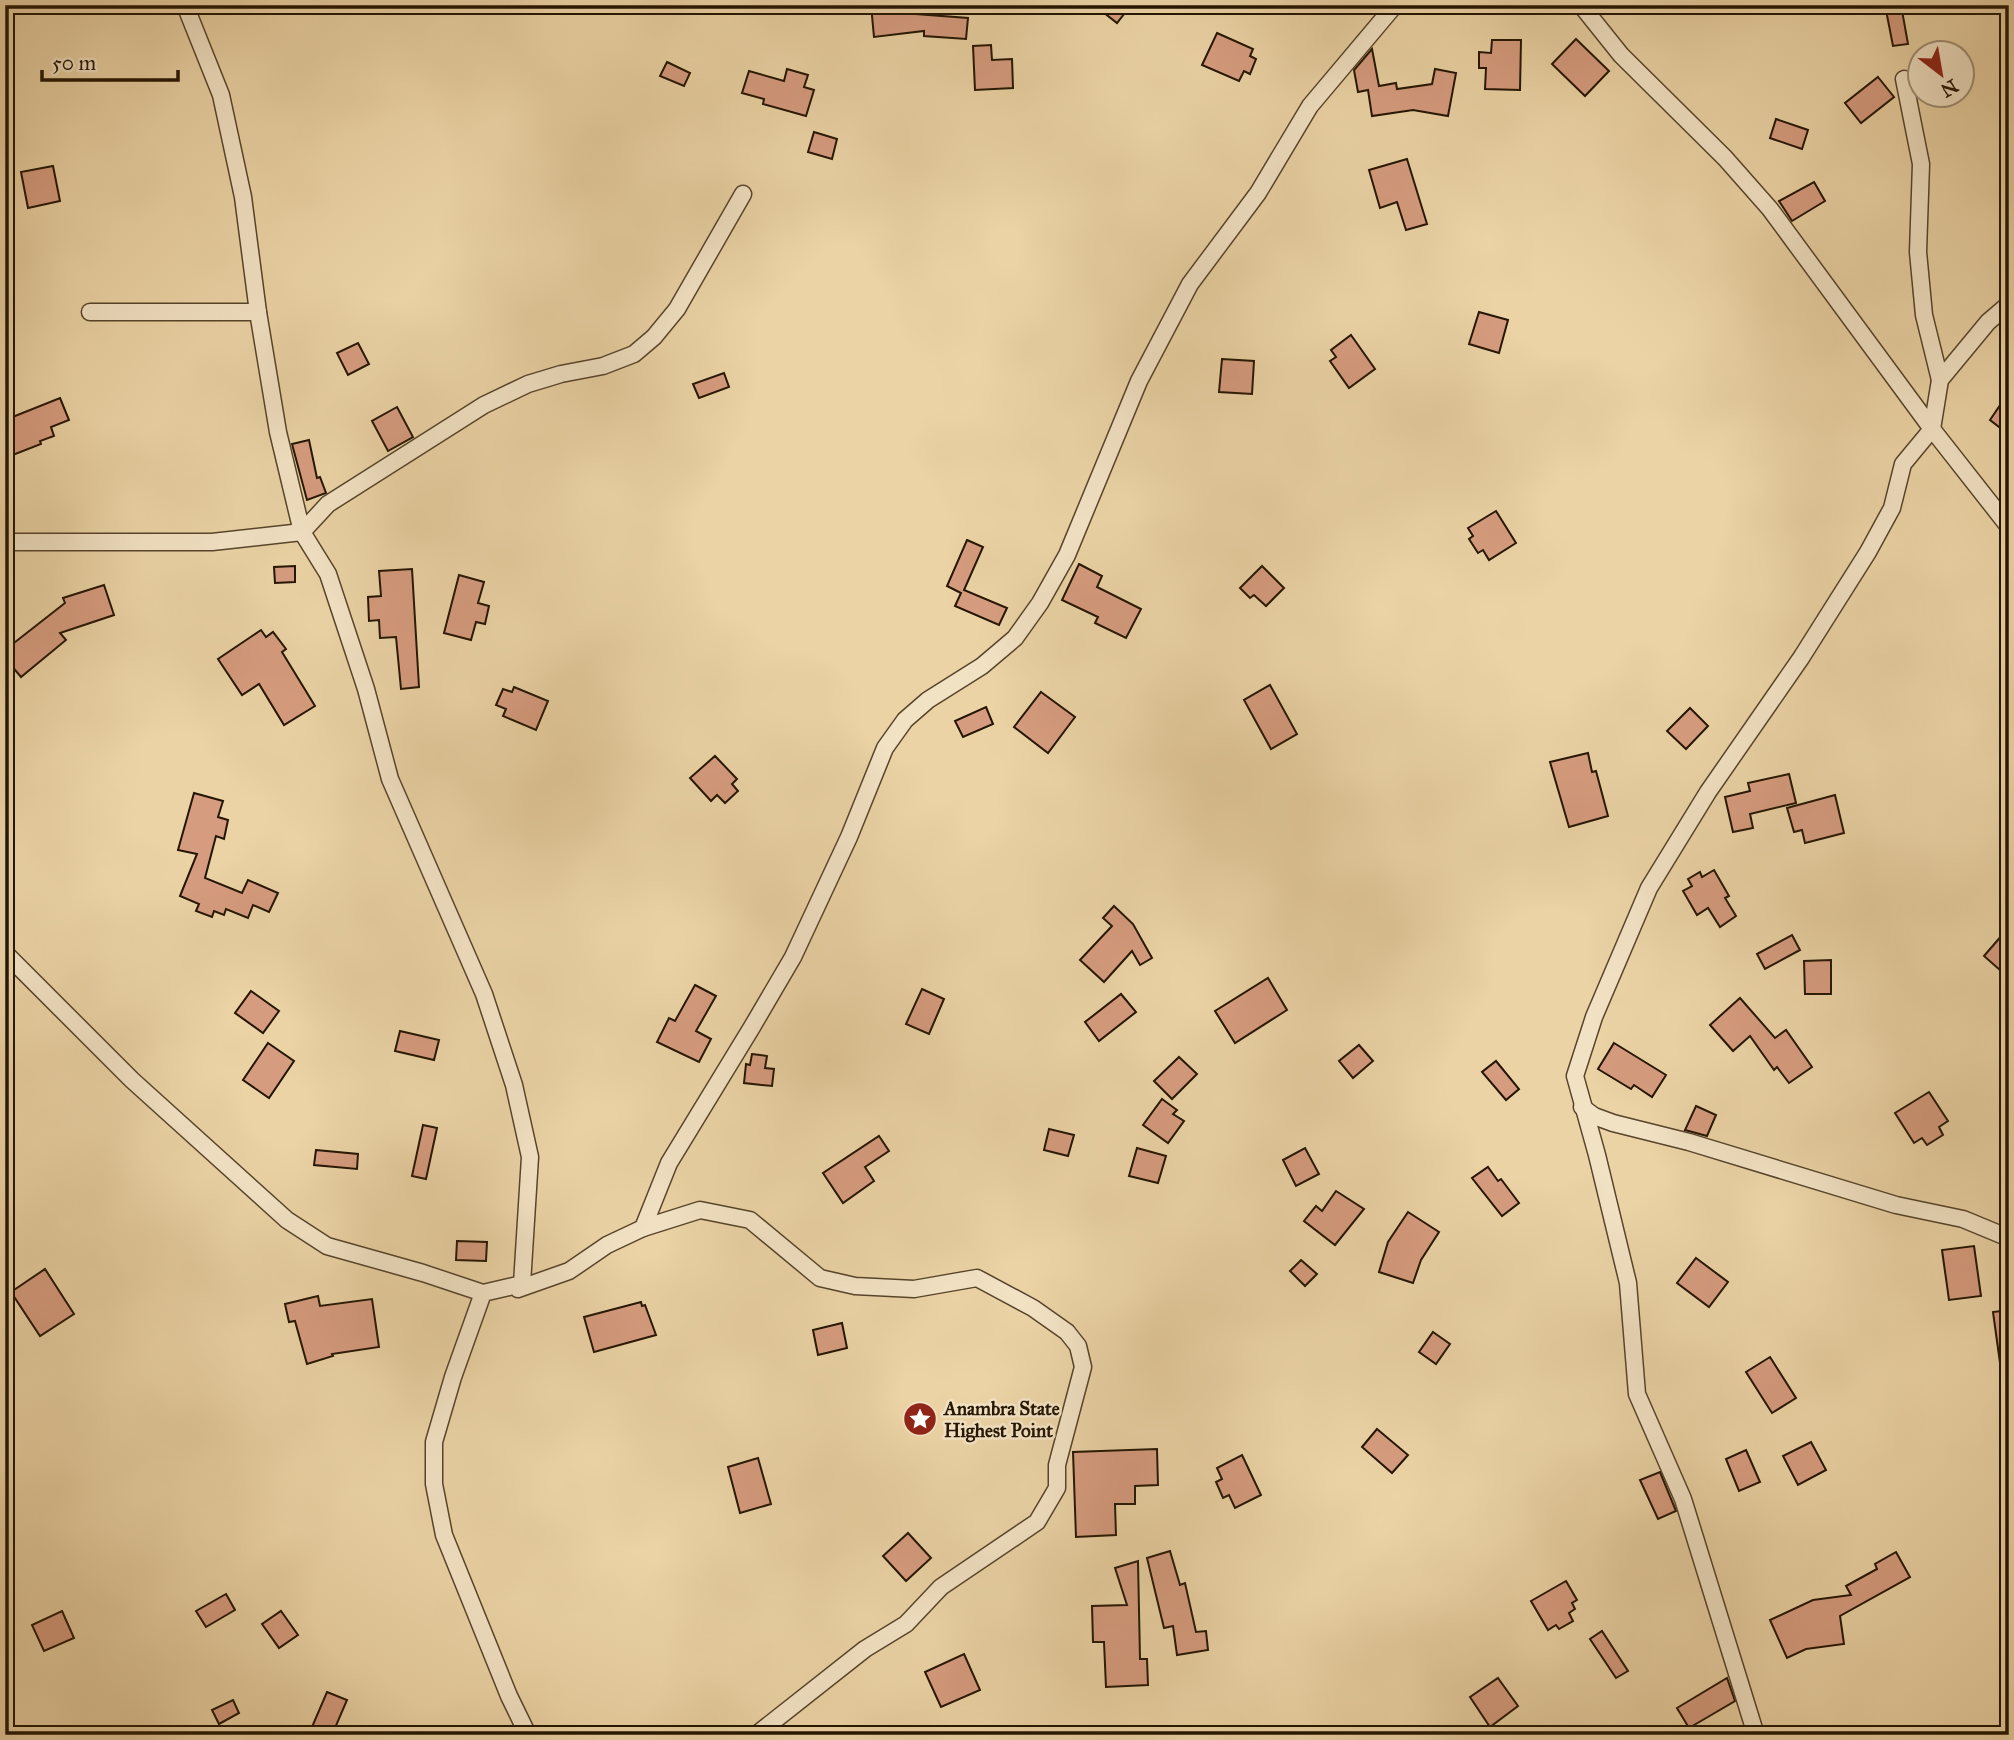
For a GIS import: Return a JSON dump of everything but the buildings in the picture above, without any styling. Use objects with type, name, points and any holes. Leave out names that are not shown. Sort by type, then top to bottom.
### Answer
[{"type":"street","points":[[185,5],[221,95],[243,197],[258,312],[278,432],[302,532],[328,574],[366,689],[390,779],[484,994],[514,1085],[530,1157],[522,1284],[518,1289],[569,1271],[607,1245],[643,1228],[700,1210],[750,1220],[820,1278],[855,1286],[914,1289],[976,1279],[1033,1308],[1067,1332],[1078,1346],[1083,1367],[1057,1465],[1057,1489],[1037,1522],[941,1587],[906,1624],[865,1649],[756,1735]]},
{"type":"street","points":[[643,1228],[669,1163],[793,957],[849,837],[885,748],[905,720],[928,700],[982,666],[1015,638],[1040,603],[1067,555],[1139,381],[1190,284],[1258,194],[1310,106],[1395,5]]},
{"type":"street","points":[[1581,5],[1621,55],[1725,158],[1770,209],[1932,429],[2009,527]]},
{"type":"street","points":[[1756,1735],[1683,1499],[1637,1394],[1628,1283],[1575,1076],[1594,1017],[1649,888],[1708,792],[1801,658],[1868,552],[1892,508],[1903,464],[1932,429],[1940,380],[1924,315],[1918,252],[1921,164],[1904,79]]},
{"type":"street","points":[[5,542],[212,542],[302,532],[328,504],[484,405],[528,384],[603,366],[634,354],[654,337],[677,309],[743,194]]},
{"type":"street","points":[[1940,380],[1988,322],[2009,304]]},
{"type":"street","points":[[90,312],[258,312]]},
{"type":"street","points":[[8,961],[132,1080],[287,1220],[327,1247],[484,1293],[522,1284]]},
{"type":"street","points":[[1582,1107],[1594,1116],[1613,1123],[1689,1142],[1896,1205],[1963,1219],[2009,1238]]},
{"type":"street","points":[[484,1293],[453,1377],[434,1442],[434,1484],[444,1535],[509,1696],[528,1735]]},
{"type":"place","name":"Anambra State Highest Point","points":[[920,1419]]}]
